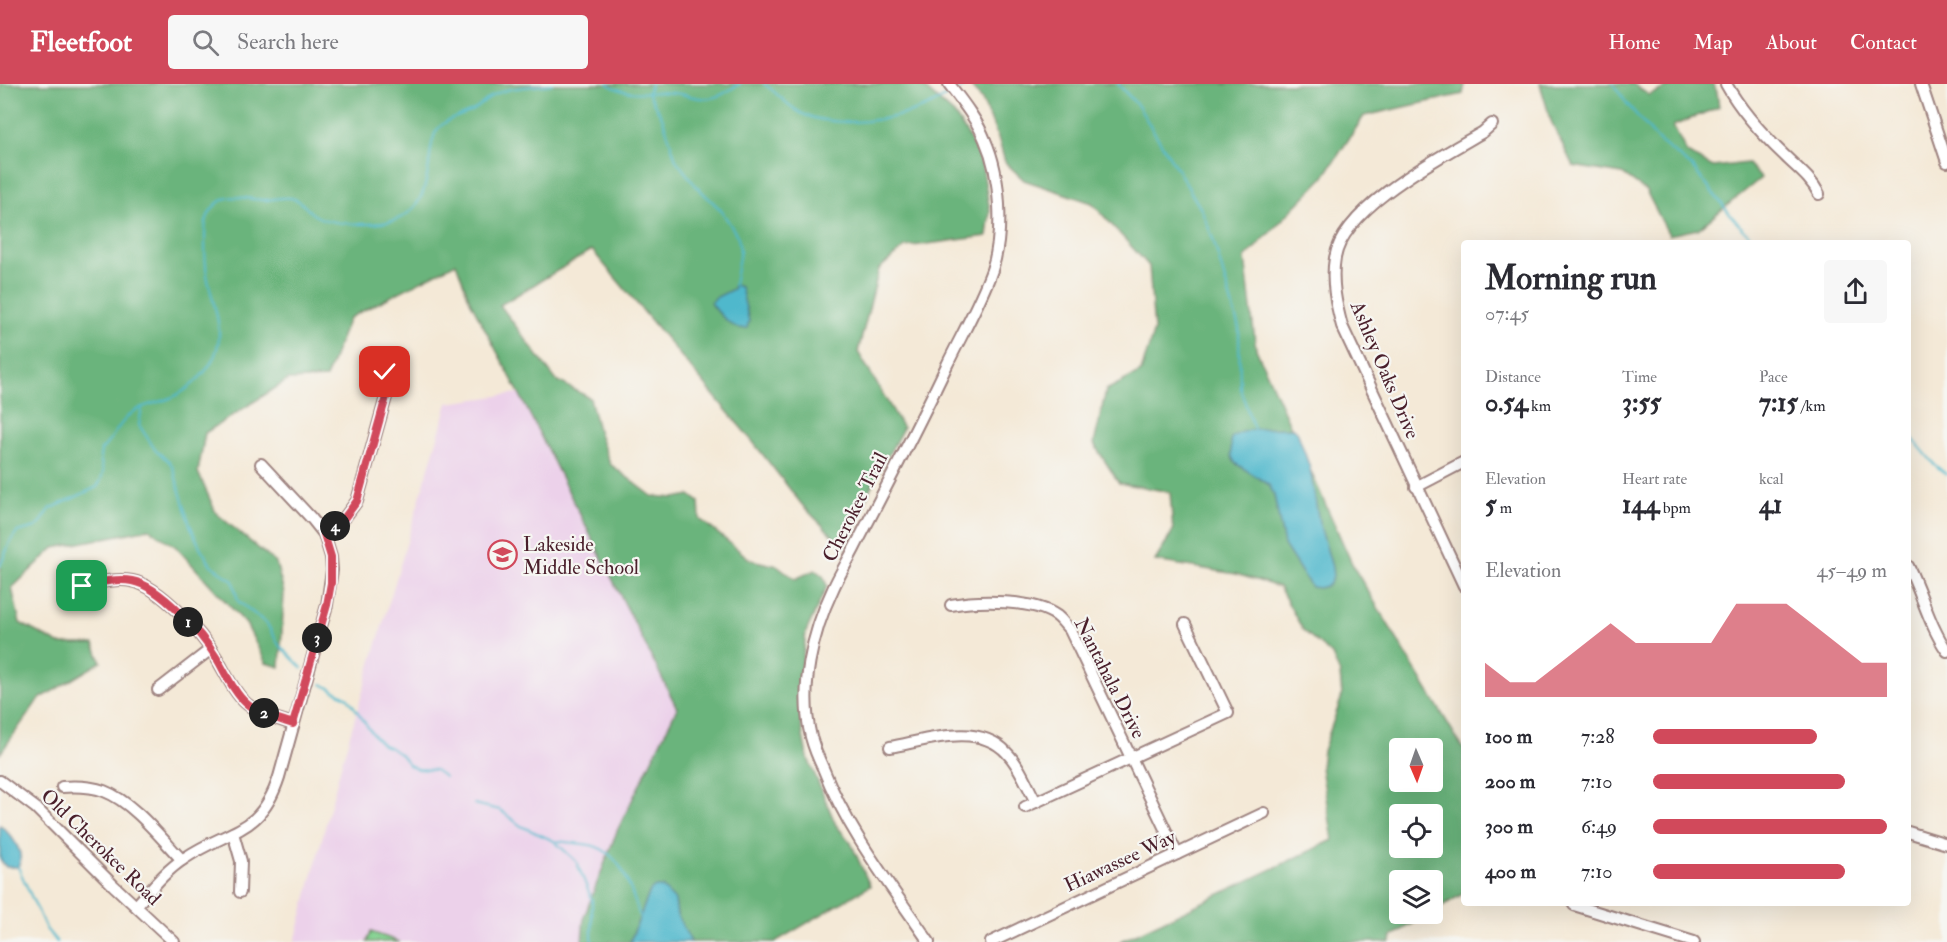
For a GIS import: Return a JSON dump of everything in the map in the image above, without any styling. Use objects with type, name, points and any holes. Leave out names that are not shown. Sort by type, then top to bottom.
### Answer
[{"type":"street","name":"Cherokee Trail","points":[[929,942],[863,846],[830,787],[811,738],[807,693],[818,628],[833,588],[975,310],[996,257],[1000,219],[995,174],[986,141],[949,84]]},
{"type":"street","points":[[1726,84],[1756,126],[1803,172],[1819,194]]},
{"type":"street","points":[[1921,84],[1947,162]]},
{"type":"street","name":"Ashley Oaks Drive","points":[[1461,580],[1342,326],[1334,290],[1335,256],[1347,230],[1386,193],[1492,124]]},
{"type":"street","points":[[324,534],[342,521],[357,501],[386,397],[385,372]]},
{"type":"street","points":[[135,906],[182,860],[195,851],[253,822],[266,807],[275,791],[327,605],[331,583],[331,557],[324,534],[261,464]]},
{"type":"street","points":[[1416,487],[1461,464]]},
{"type":"street","points":[[1911,573],[1927,613],[1947,651]]},
{"type":"street","points":[[82,586],[121,580],[139,583],[160,596],[197,631],[247,704],[293,724]]},
{"type":"street","name":"Nantahala Drive","points":[[951,605],[973,602],[1018,604],[1047,611],[1057,616],[1070,630],[1178,854]]},
{"type":"street","points":[[1024,807],[1228,713],[1185,624]]},
{"type":"street","points":[[158,690],[211,649]]},
{"type":"street","points":[[890,747],[955,736],[970,736],[990,741],[1002,748],[1014,761],[1036,802]]},
{"type":"street","name":"Old Cherokee Road","points":[[0,782],[36,808],[174,942]]},
{"type":"street","points":[[62,787],[89,787],[116,797],[145,822],[182,860]]},
{"type":"street","name":"Hiawassee Way","points":[[991,942],[1264,813]]},
{"type":"street","points":[[233,833],[241,861],[240,892]]},
{"type":"street","points":[[1911,833],[1947,844]]},
{"type":"street","points":[[1577,906],[1694,942]]},
{"type":"shaded area","name":"Lakeside Middle School","points":[[519,393],[677,708],[617,831],[584,917],[582,942],[295,942],[342,762],[448,403]]},
{"type":"green space","points":[[0,84],[920,84],[954,114],[969,137],[982,165],[990,211],[987,236],[905,247],[879,269],[858,352],[903,428],[870,489],[853,535],[845,548],[803,506],[753,442],[592,250],[500,305],[556,380],[590,398],[599,434],[610,464],[652,496],[674,498],[690,495],[699,502],[700,519],[751,560],[778,566],[795,579],[815,570],[823,576],[827,586],[806,632],[799,692],[801,725],[807,756],[836,825],[851,843],[870,886],[775,942],[691,942],[677,915],[675,900],[650,891],[630,942],[582,942],[584,917],[617,831],[677,708],[519,393],[470,301],[456,263],[349,318],[326,378],[288,380],[205,433],[198,472],[216,513],[276,563],[284,593],[280,667],[266,663],[246,624],[176,547],[149,529],[54,548],[12,588],[20,623],[59,644],[94,644],[101,662],[38,700],[0,754]]},
{"type":"green space","points":[[969,84],[1465,84],[1463,94],[1364,116],[1323,178],[1245,258],[1256,349],[1354,568],[1461,745],[1461,895],[1443,906],[1443,870],[1389,870],[1389,924],[1412,924],[1392,936],[1391,942],[1119,942],[1333,840],[1321,767],[1323,751],[1342,696],[1340,674],[1332,655],[1303,630],[1279,587],[1236,574],[1155,561],[1173,531],[1170,492],[1119,483],[1094,444],[1106,390],[1141,372],[1154,330],[1149,266],[1092,203],[1024,180],[1005,162],[982,100]]},
{"type":"green space","points":[[1540,84],[1633,84],[1649,95],[1675,84],[1713,84],[1717,92],[1719,107],[1673,126],[1687,153],[1713,167],[1747,163],[1761,178],[1698,229],[1669,235],[1646,191],[1622,174],[1573,166],[1551,121]]},
{"type":"green space","points":[[371,932],[400,942],[367,942]]},
{"type":"water","points":[[734,285],[741,287],[749,321],[747,328],[732,324],[711,303],[715,298],[733,289]]},
{"type":"water","points":[[1261,428],[1293,428],[1297,431],[1310,468],[1319,522],[1332,567],[1333,577],[1329,585],[1319,588],[1311,587],[1284,545],[1274,495],[1269,485],[1235,463],[1231,455],[1231,438],[1237,434]]},
{"type":"water","points":[[0,825],[13,839],[19,850],[18,867],[6,867],[0,859]]},
{"type":"water","points":[[655,887],[662,887],[675,900],[677,915],[691,942],[630,942],[650,891]]},
{"type":"waterway","points":[[0,566],[17,532],[36,527],[50,509],[97,487],[103,472],[101,450],[128,416],[143,407],[180,393],[195,382],[211,363],[219,341],[219,330],[206,270],[205,230],[208,215],[217,203],[232,197],[264,200],[287,197],[298,200],[310,212],[323,219],[364,224],[392,221],[411,211],[422,196],[433,139],[441,126],[449,120],[472,111],[501,92],[552,84]]},
{"type":"waterway","points":[[608,84],[623,91],[664,92],[704,98],[718,96],[740,84]]},
{"type":"waterway","points":[[651,84],[648,93],[663,119],[676,160],[696,186],[721,210],[738,237],[740,251],[734,285]]},
{"type":"waterway","points":[[764,84],[805,115],[818,119],[849,122],[910,113],[952,93]]},
{"type":"waterway","points":[[957,91],[968,84]]},
{"type":"waterway","points":[[1118,84],[1138,106],[1202,211],[1213,239],[1239,328],[1240,388],[1254,429]]},
{"type":"waterway","points":[[1613,84],[1659,141],[1692,167],[1738,224],[1754,240]]},
{"type":"waterway","points":[[142,407],[139,425],[156,451],[169,461],[173,468],[190,525],[211,565],[233,581],[238,601],[267,624],[279,645],[302,668]]},
{"type":"waterway","points":[[1911,437],[1934,464],[1947,475]]},
{"type":"waterway","points":[[322,684],[348,698],[375,737],[383,745],[401,755],[409,765],[418,769],[435,770],[445,777]]},
{"type":"waterway","points":[[474,804],[500,810],[521,826],[554,841],[576,861],[592,900],[592,942]]},
{"type":"waterway","points":[[557,841],[594,846],[612,857],[619,865],[629,885],[640,916]]},
{"type":"waterway","points":[[18,867],[46,929],[57,942]]},
{"type":"place","name":"Lakeside Middle School","points":[[502,555]]},
{"type":"route","points":[[82,586],[121,580],[131,581],[139,583],[160,596],[205,640],[247,704],[293,724],[327,605],[331,583],[331,557],[324,534],[342,521],[357,501],[386,397],[385,372]]}]
